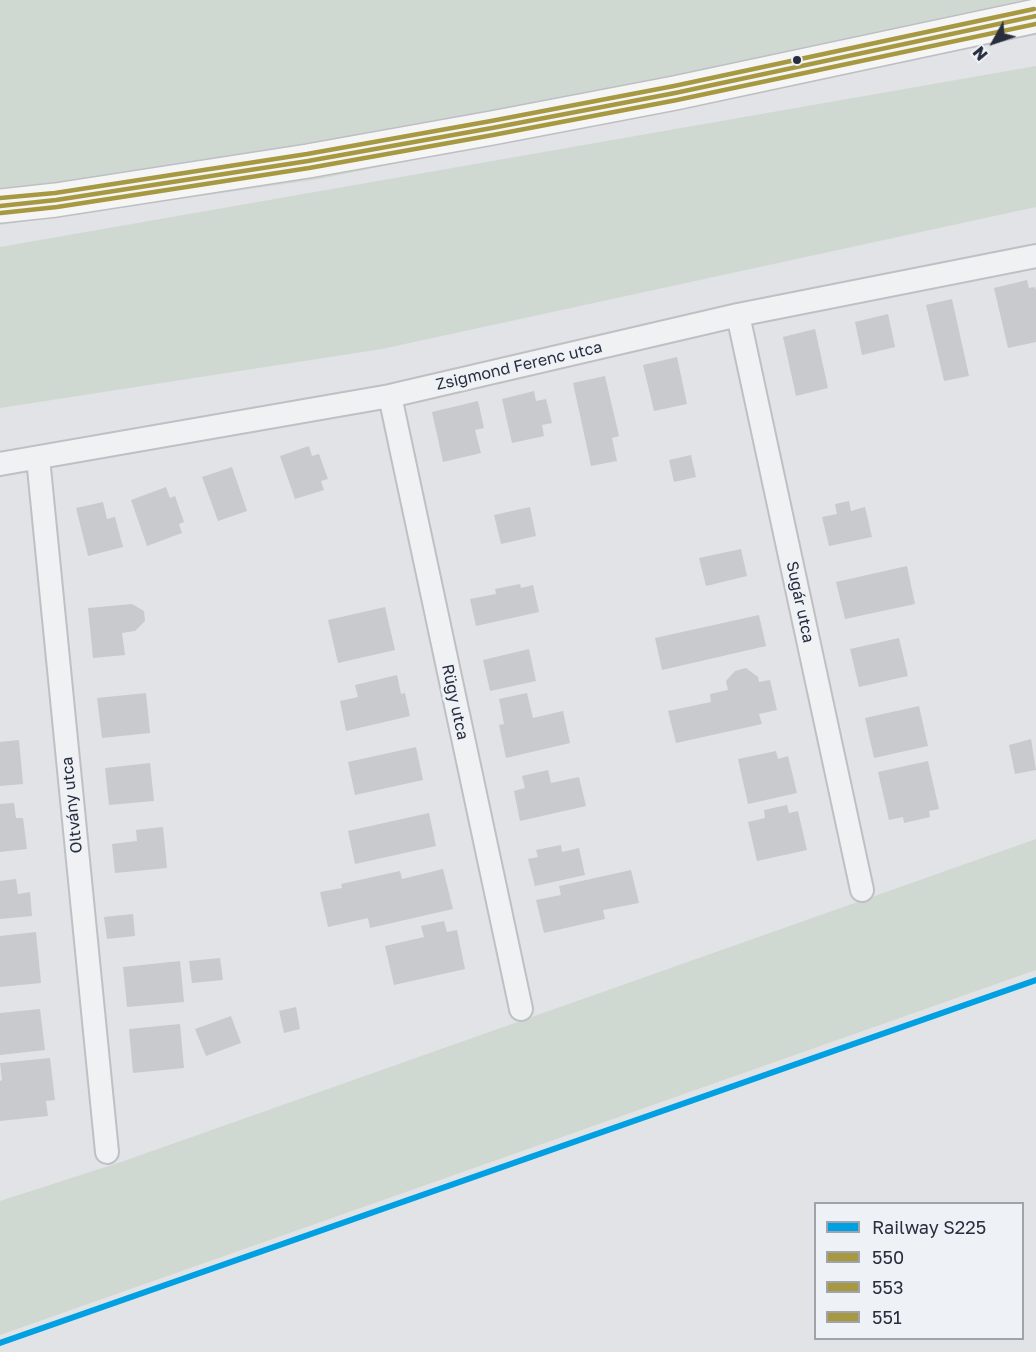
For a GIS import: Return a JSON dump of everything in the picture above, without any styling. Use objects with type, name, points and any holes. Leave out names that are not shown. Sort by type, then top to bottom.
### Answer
[{"type":"main road","points":[[0,206],[56,200],[308,162],[492,129],[675,93],[1036,16]]},
{"type":"street","name":"Zsigmond Ferenc utca","points":[[0,464],[390,396],[738,315],[1036,256]]},
{"type":"street","name":"Sugár utca","points":[[738,315],[862,890]]},
{"type":"street","name":"Rügy utca","points":[[390,396],[521,1009]]},
{"type":"street","name":"Oltvány utca","points":[[38,458],[106,1152]]},
{"type":"shaded area","points":[[0,0],[1036,0],[1036,35],[319,179],[0,225]]},
{"type":"shaded area","points":[[1036,66],[1036,207],[382,349],[0,408],[0,247]]},
{"type":"shaded area","points":[[1036,839],[1036,970],[0,1335],[0,1201],[121,1162]]},
{"type":"building","points":[[1027,280],[1029,288],[1035,287],[1036,290],[1036,342],[1008,348],[994,288]]},
{"type":"building","points":[[952,299],[969,376],[944,381],[926,305]]},
{"type":"building","points":[[888,314],[895,347],[862,355],[855,322]]},
{"type":"building","points":[[815,329],[828,388],[796,396],[783,337]]},
{"type":"building","points":[[677,357],[687,404],[654,411],[643,365]]},
{"type":"building","points":[[605,376],[619,436],[612,438],[617,461],[591,466],[573,383]]},
{"type":"building","points":[[534,391],[536,401],[546,399],[552,423],[542,425],[544,436],[512,443],[502,399]]},
{"type":"building","points":[[478,401],[484,428],[475,430],[481,453],[443,462],[432,412]]},
{"type":"building","points":[[309,446],[312,456],[319,454],[328,479],[321,481],[324,490],[295,499],[280,456]]},
{"type":"building","points":[[691,455],[696,477],[674,482],[669,460]]},
{"type":"building","points":[[232,467],[247,511],[218,521],[202,477]]},
{"type":"building","points":[[166,487],[170,498],[175,496],[184,522],[179,524],[182,533],[147,546],[131,500]]},
{"type":"building","points":[[849,501],[851,511],[865,507],[872,537],[829,546],[822,517],[837,514],[835,504]]},
{"type":"building","points":[[103,502],[107,519],[115,517],[123,547],[88,556],[76,508]]},
{"type":"building","points":[[530,507],[536,536],[501,544],[494,515]]},
{"type":"building","points":[[741,549],[747,576],[706,586],[699,558]]},
{"type":"building","points":[[907,566],[915,604],[845,619],[836,582]]},
{"type":"building","points":[[520,584],[521,588],[533,585],[539,612],[476,626],[470,599],[496,594],[495,589]]},
{"type":"building","points":[[132,604],[144,611],[145,621],[135,631],[122,633],[125,655],[93,658],[88,608]]},
{"type":"building","points":[[385,607],[395,650],[338,663],[328,620]]},
{"type":"building","points":[[759,615],[766,646],[662,670],[655,638]]},
{"type":"building","points":[[899,638],[908,676],[859,687],[850,649]]},
{"type":"building","points":[[529,649],[536,681],[490,691],[483,660]]},
{"type":"building","points":[[746,668],[758,677],[759,682],[770,680],[777,710],[759,714],[762,724],[676,743],[668,711],[711,702],[710,694],[728,690],[726,681],[735,671]]},
{"type":"building","points":[[397,675],[401,694],[405,693],[410,716],[346,731],[340,701],[358,697],[355,685]]},
{"type":"building","points":[[146,693],[150,733],[102,738],[97,698]]},
{"type":"building","points":[[527,693],[533,718],[563,711],[570,743],[506,758],[499,725],[504,724],[499,699]]},
{"type":"building","points":[[919,706],[928,746],[874,758],[865,718]]},
{"type":"building","points":[[1031,739],[1036,770],[1015,774],[1009,745]]},
{"type":"building","points":[[19,740],[23,784],[0,786],[0,742]]},
{"type":"building","points":[[416,747],[423,780],[355,795],[348,762]]},
{"type":"building","points":[[776,751],[778,759],[788,756],[797,793],[748,804],[738,759]]},
{"type":"building","points":[[928,761],[939,809],[929,811],[930,817],[904,823],[903,817],[889,820],[878,772]]},
{"type":"building","points":[[150,763],[154,801],[109,805],[105,768]]},
{"type":"building","points":[[548,770],[551,783],[579,777],[586,806],[520,821],[514,791],[525,788],[522,776]]},
{"type":"building","points":[[14,803],[16,818],[23,818],[27,849],[0,852],[0,804]]},
{"type":"building","points":[[787,805],[789,813],[798,811],[807,850],[757,861],[748,822],[765,818],[764,810]]},
{"type":"building","points":[[429,813],[436,846],[355,864],[348,831]]},
{"type":"building","points":[[163,827],[167,868],[115,873],[112,844],[137,841],[136,830]]},
{"type":"building","points":[[561,845],[562,852],[579,848],[585,875],[535,886],[528,859],[538,857],[536,850]]},
{"type":"building","points":[[443,869],[453,909],[370,928],[368,918],[328,927],[320,892],[342,888],[341,884],[400,871],[402,879]]},
{"type":"building","points":[[631,870],[639,903],[603,910],[605,919],[544,933],[536,900],[561,895],[559,886]]},
{"type":"building","points":[[16,879],[18,894],[30,892],[32,916],[0,919],[0,881]]},
{"type":"building","points":[[133,914],[135,936],[107,939],[104,917]]},
{"type":"building","points":[[444,921],[447,932],[457,930],[465,969],[394,985],[385,946],[424,937],[421,926]]},
{"type":"building","points":[[36,932],[41,983],[0,987],[0,936]]},
{"type":"building","points":[[220,958],[223,980],[192,983],[189,961]]},
{"type":"building","points":[[180,961],[184,1002],[127,1007],[123,967]]},
{"type":"building","points":[[296,1007],[300,1029],[284,1033],[279,1011]]},
{"type":"building","points":[[40,1009],[45,1050],[0,1055],[0,1013]]},
{"type":"building","points":[[231,1016],[241,1043],[206,1056],[195,1029]]},
{"type":"building","points":[[180,1024],[184,1068],[133,1073],[129,1029]]},
{"type":"building","points":[[50,1058],[55,1100],[46,1101],[48,1116],[0,1121],[0,1081],[2,1080],[0,1063]]},
{"type":"rail line","name":"S225","points":[[0,1343],[1036,980]]},
{"type":"transit line","name":"551","points":[[0,198],[55,193],[307,154],[491,121],[674,86],[1034,9]]},
{"type":"transit line","name":"550","points":[[0,206],[56,200],[308,161],[492,128],[675,93],[1036,16]]},
{"type":"transit line","name":"553","points":[[1,213],[57,207],[309,168],[493,135],[677,100],[1036,24]]}]
